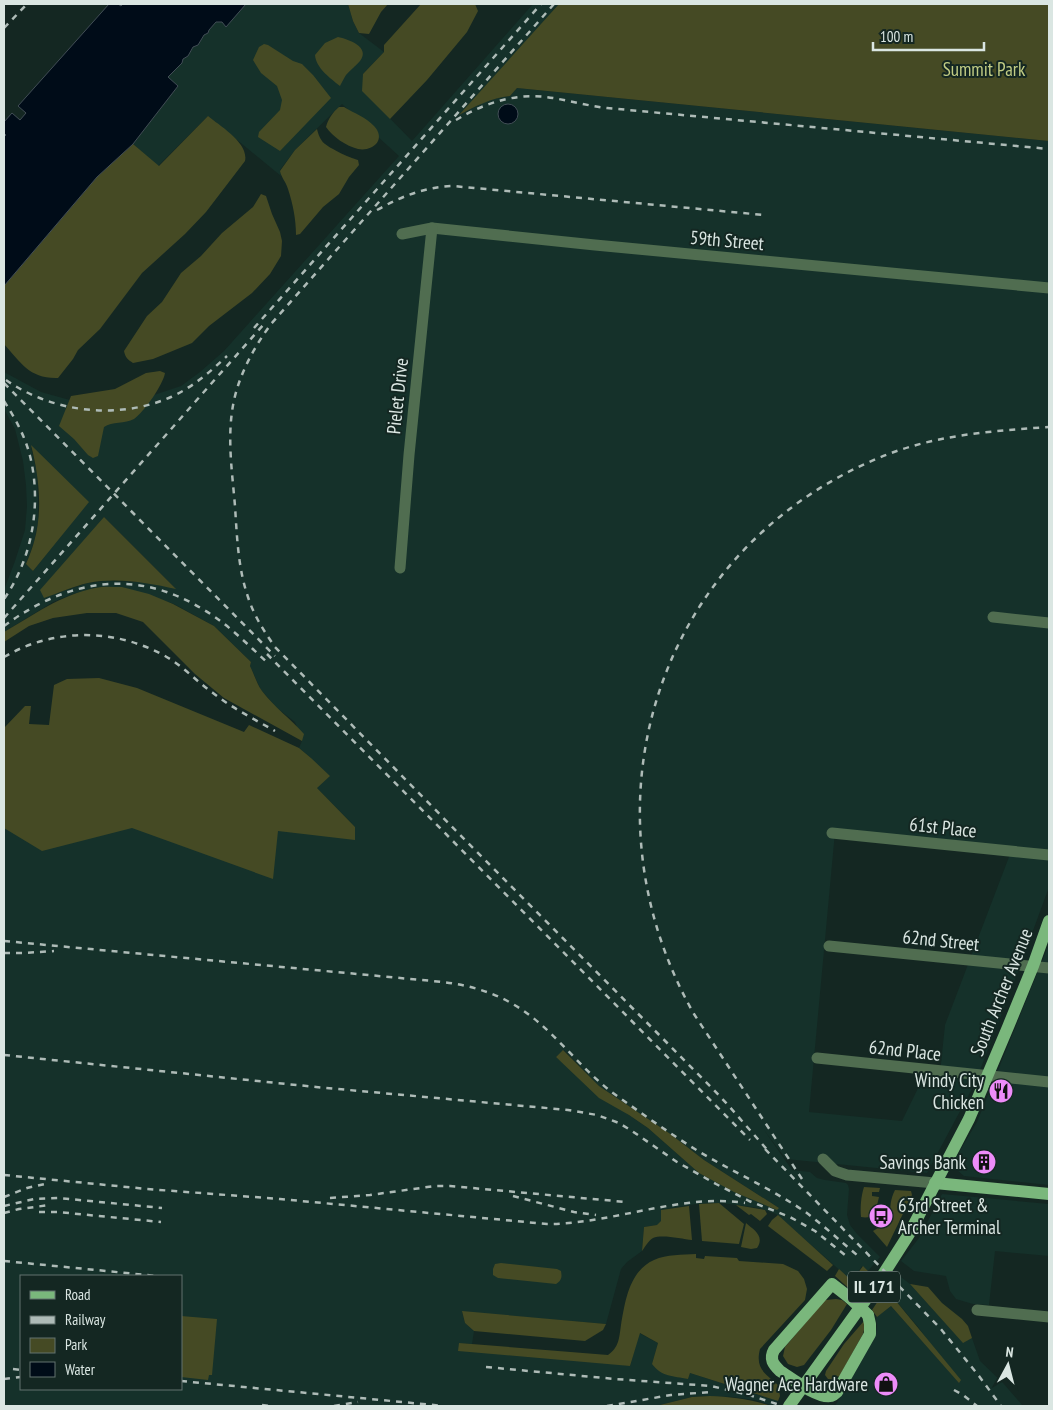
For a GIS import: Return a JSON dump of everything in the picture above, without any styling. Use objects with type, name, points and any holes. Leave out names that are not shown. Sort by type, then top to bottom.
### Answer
[{"type":"main road","name":"South Archer Avenue","points":[[935,1183],[963,1130],[987,1076],[1033,966],[1049,921]]},
{"type":"main road","points":[[935,1183],[1049,1194]]},
{"type":"main road","name":"IL 171","points":[[789,1406],[900,1250],[935,1183]]},
{"type":"main road","points":[[832,1284],[868,1315],[870,1334],[834,1395],[824,1396],[804,1386],[775,1366],[772,1358],[774,1350],[832,1284]]},
{"type":"street","name":"59th Street","points":[[402,234],[432,228],[1049,288]]},
{"type":"street","name":"Pielet Drive","points":[[400,568],[409,455],[432,228]]},
{"type":"street","points":[[993,617],[1049,623]]},
{"type":"street","name":"61st Place","points":[[832,833],[1049,855]]},
{"type":"street","name":"62nd Street","points":[[829,946],[1049,968]]},
{"type":"street","name":"62nd Place","points":[[817,1058],[1049,1082]]},
{"type":"street","points":[[823,1159],[835,1170],[847,1175],[935,1183]]},
{"type":"street","points":[[978,1310],[1049,1317]]},
{"type":"shaded area","points":[[246,4],[348,4],[359,33],[384,52],[363,74],[363,91],[412,141],[533,4],[559,4],[461,114],[484,102],[510,96],[517,88],[1049,141],[1049,887],[975,1083],[927,1173],[786,1159],[764,1130],[792,1170],[810,1172],[817,1178],[846,1183],[848,1185],[847,1215],[850,1225],[880,1257],[868,1271],[862,1266],[852,1281],[776,1214],[759,1208],[721,1203],[696,1204],[661,1210],[661,1221],[658,1225],[644,1227],[642,1251],[621,1269],[606,1324],[462,1312],[465,1323],[474,1331],[472,1344],[459,1343],[630,1366],[639,1333],[658,1343],[652,1364],[688,1379],[690,1373],[778,1401],[774,1406],[755,1400],[710,1396],[692,1397],[656,1406],[4,1406],[4,796],[355,827],[317,788],[311,758],[299,748],[302,741],[295,722],[277,708],[261,690],[250,666],[251,662],[214,626],[174,604],[122,587],[96,588],[73,594],[53,602],[4,632],[4,590],[25,530],[27,506],[23,461],[15,429],[4,409],[4,372],[41,392],[77,402],[151,396],[181,386],[224,351],[399,156],[342,104],[295,150],[280,170],[281,176],[208,116],[158,166],[133,144],[178,86],[168,77],[183,59],[188,56],[193,47],[197,45],[214,23],[222,22],[226,26]],"holes":[[[31,447],[88,502],[33,571],[26,564],[34,542],[38,522],[37,473]],[[104,517],[175,588],[142,582],[106,581],[88,583],[45,597]],[[835,832],[1012,849],[945,1025],[940,1073],[926,1072],[902,1121],[809,1112]],[[564,1050],[599,1086],[669,1133],[704,1160],[779,1208],[699,1173],[648,1128],[556,1057]]]},
{"type":"shaded area","points":[[1049,944],[1049,1185],[964,1176],[957,1170],[955,1159],[977,1122]]},
{"type":"shaded area","points":[[942,1194],[1049,1204],[1049,1256],[995,1251],[989,1305],[973,1304],[956,1299],[950,1291],[946,1276],[914,1271],[901,1261],[919,1238]]},
{"type":"shaded area","points":[[897,1274],[910,1284],[963,1342],[972,1338],[980,1361],[1023,1406],[835,1406],[876,1331],[876,1317],[891,1306],[959,1382],[918,1327],[886,1289]]},
{"type":"green space","points":[[348,4],[388,4],[381,12],[369,34],[359,33]]},
{"type":"green space","points":[[421,4],[475,4],[478,11],[467,32],[427,80],[390,119],[362,91],[363,74],[384,52],[384,45]]},
{"type":"green space","name":"Summit Park","points":[[559,4],[1049,4],[1049,141],[517,88],[510,96],[490,101],[459,115]]},
{"type":"green space","points":[[338,37],[357,44],[363,52],[360,61],[346,75],[340,86],[321,68],[315,55],[325,43]]},
{"type":"green space","points":[[264,44],[293,61],[302,64],[331,98],[280,151],[258,137],[259,132],[280,110],[282,100],[277,86],[261,73],[253,60],[259,47]]},
{"type":"green space","points":[[339,107],[344,107],[368,120],[374,126],[379,136],[373,147],[368,149],[353,148],[336,138],[326,127],[331,116]]},
{"type":"green space","points":[[208,116],[238,141],[243,148],[245,161],[206,212],[142,273],[100,329],[78,350],[58,378],[48,378],[33,373],[4,344],[4,286],[97,177],[133,144],[159,166]]},
{"type":"green space","points":[[317,129],[324,143],[338,152],[358,160],[359,165],[339,194],[323,207],[300,234],[296,235],[291,200],[280,171],[295,150]]},
{"type":"green space","points":[[261,194],[266,196],[282,241],[281,256],[270,274],[252,293],[209,326],[192,343],[153,359],[133,363],[130,361],[124,351],[147,316],[162,302],[181,273],[201,256],[222,233],[253,207]]},
{"type":"green space","points":[[160,371],[165,373],[164,378],[153,398],[138,416],[130,421],[104,427],[98,456],[93,458],[88,455],[59,426],[71,396],[115,389],[146,373]]},
{"type":"green space","points":[[31,445],[89,502],[33,571],[26,564],[37,530],[39,494]]},
{"type":"green space","points":[[104,517],[176,589],[133,582],[99,581],[77,586],[44,598],[40,590]]},
{"type":"green space","points":[[122,587],[149,594],[173,604],[214,626],[251,662],[250,666],[260,688],[304,734],[302,741],[224,698],[195,674],[143,622],[116,613],[87,613],[53,618],[29,626],[4,642],[4,632],[70,595],[95,588]]},
{"type":"green space","points":[[99,678],[137,688],[244,732],[249,725],[299,748],[330,776],[317,788],[355,827],[355,840],[278,831],[273,879],[132,828],[42,851],[4,828],[4,728],[25,706],[31,706],[29,724],[49,725],[54,685],[67,679]]},
{"type":"green space","points":[[563,1050],[599,1086],[669,1133],[704,1160],[779,1208],[777,1210],[734,1192],[699,1173],[648,1128],[599,1098],[556,1057]]},
{"type":"green space","points":[[864,1187],[880,1188],[879,1192],[872,1192],[872,1196],[879,1197],[875,1214],[870,1217],[861,1217]]},
{"type":"green space","points":[[895,1190],[911,1191],[912,1195],[887,1247],[873,1231],[886,1222]]},
{"type":"green space","points":[[719,1203],[744,1224],[739,1244],[702,1241],[699,1204]]},
{"type":"green space","points":[[736,1205],[765,1210],[767,1214],[760,1221]]},
{"type":"green space","points":[[689,1206],[692,1240],[657,1237],[653,1238],[642,1251],[644,1227],[657,1225],[661,1221],[661,1210]]},
{"type":"green space","points":[[778,1215],[833,1265],[827,1271],[768,1226]]},
{"type":"green space","points":[[746,1223],[758,1234],[760,1240],[757,1248],[741,1247]]},
{"type":"green space","points":[[696,1254],[696,1258],[704,1259],[705,1256],[737,1258],[739,1261],[783,1264],[798,1271],[804,1279],[807,1289],[805,1300],[760,1349],[760,1366],[765,1374],[778,1385],[780,1396],[778,1401],[690,1373],[688,1379],[664,1374],[652,1364],[658,1343],[640,1333],[630,1366],[458,1351],[459,1343],[608,1355],[618,1342],[627,1297],[639,1272],[646,1265],[659,1258]]},
{"type":"green space","points":[[495,1264],[557,1269],[561,1271],[561,1278],[556,1284],[498,1278],[493,1275],[493,1269]]},
{"type":"green space","points":[[863,1266],[868,1271],[854,1293],[835,1276],[839,1269],[852,1281]]},
{"type":"green space","points":[[910,1284],[928,1287],[942,1303],[962,1319],[968,1326],[972,1338],[963,1343]]},
{"type":"green space","points":[[886,1289],[961,1380],[959,1383],[891,1306],[877,1317],[872,1310]]},
{"type":"green space","points":[[836,1299],[842,1300],[847,1304],[831,1330],[804,1365],[797,1367],[788,1364],[783,1356],[785,1347],[823,1302]]},
{"type":"green space","points":[[462,1311],[606,1324],[603,1330],[585,1341],[474,1331],[465,1323]]},
{"type":"green space","points":[[182,1316],[217,1319],[212,1375],[209,1375],[208,1380],[182,1377]]},
{"type":"green space","points":[[864,1321],[863,1334],[839,1377],[833,1380],[828,1379],[825,1375],[826,1371],[844,1344]]},
{"type":"green space","points":[[710,1396],[741,1399],[771,1406],[656,1406],[692,1397]]},
{"type":"water","points":[[109,4],[121,6],[123,4],[246,4],[226,27],[222,22],[216,22],[198,45],[193,47],[188,56],[183,59],[182,63],[168,77],[178,86],[133,144],[97,177],[4,286],[4,137],[6,135],[4,133],[4,122],[12,113],[20,120],[26,113],[18,106]]},
{"type":"water","points":[[508,104],[515,107],[518,114],[515,121],[508,124],[501,121],[498,114],[501,107]]},
{"type":"railway","points":[[4,28],[27,4]]},
{"type":"railway","points":[[254,328],[541,4]]},
{"type":"railway","points":[[554,4],[271,324],[254,349],[245,367],[235,396],[230,437],[237,541],[242,575],[253,611],[275,647],[712,1088],[770,1153]]},
{"type":"railway","points":[[456,120],[479,108],[503,100],[540,96],[607,108],[1049,149]]},
{"type":"railway","points":[[377,210],[395,200],[414,193],[433,188],[453,186],[764,215]]},
{"type":"railway","points":[[4,618],[264,324]]},
{"type":"railway","points":[[6,380],[44,400],[65,406],[108,410],[130,409],[171,397],[187,389],[227,356]]},
{"type":"railway","points":[[4,383],[275,656]]},
{"type":"railway","points":[[4,401],[19,427],[28,449],[35,493],[32,530],[28,549],[22,567],[4,599]]},
{"type":"railway","points":[[802,1179],[694,1014],[659,935],[642,854],[642,773],[658,694],[690,622],[738,556],[800,501],[876,459],[918,444],[1005,430],[1049,427]]},
{"type":"railway","points":[[4,626],[28,610],[52,598],[77,589],[127,584],[152,588],[178,596],[204,610],[230,628],[269,664]]},
{"type":"railway","points":[[4,657],[23,647],[63,637],[84,635],[126,640],[146,647],[172,660],[220,698],[275,731]]},
{"type":"railway","points":[[267,654],[750,1140]]},
{"type":"railway","points":[[4,941],[443,982],[487,992],[511,1003],[539,1023],[600,1082],[634,1108],[698,1151],[804,1211],[857,1255]]},
{"type":"railway","points":[[4,953],[54,951]]},
{"type":"railway","points":[[4,1055],[316,1087],[568,1110],[597,1115],[619,1123],[677,1162],[716,1184],[749,1201],[790,1217],[815,1231],[845,1255]]},
{"type":"railway","points":[[765,1149],[940,1328],[1001,1406]]},
{"type":"railway","points":[[4,1175],[547,1224],[572,1223],[696,1202],[721,1201],[745,1203]]},
{"type":"railway","points":[[4,1197],[27,1188],[49,1183]]},
{"type":"railway","points":[[330,1198],[450,1186],[626,1202]]},
{"type":"railway","points":[[513,1196],[574,1212],[596,1215]]},
{"type":"railway","points":[[4,1206],[34,1199],[59,1198],[162,1208]]},
{"type":"railway","points":[[4,1213],[50,1205]]},
{"type":"railway","points":[[39,1212],[58,1212],[161,1222]]},
{"type":"railway","points":[[4,1261],[147,1275]]},
{"type":"railway","points":[[486,1367],[711,1386],[783,1406]]},
{"type":"railway","points":[[13,1369],[20,1370]]},
{"type":"railway","points":[[4,1379],[20,1377]]},
{"type":"railway","points":[[182,1381],[444,1406]]},
{"type":"railway","points":[[954,1390],[977,1406]]},
{"type":"railway","points":[[607,1406],[671,1395],[711,1392]]},
{"type":"railway","points":[[334,1406],[358,1402]]},
{"type":"railway","points":[[262,1405],[271,1406]]},
{"type":"place","name":"Windy City Chicken","points":[[1001,1091]]},
{"type":"place","name":"Savings Bank","points":[[984,1162]]},
{"type":"place","name":"63rd Street & Archer Terminal","points":[[881,1216]]},
{"type":"place","name":"Wagner Ace Hardware","points":[[886,1384]]}]
